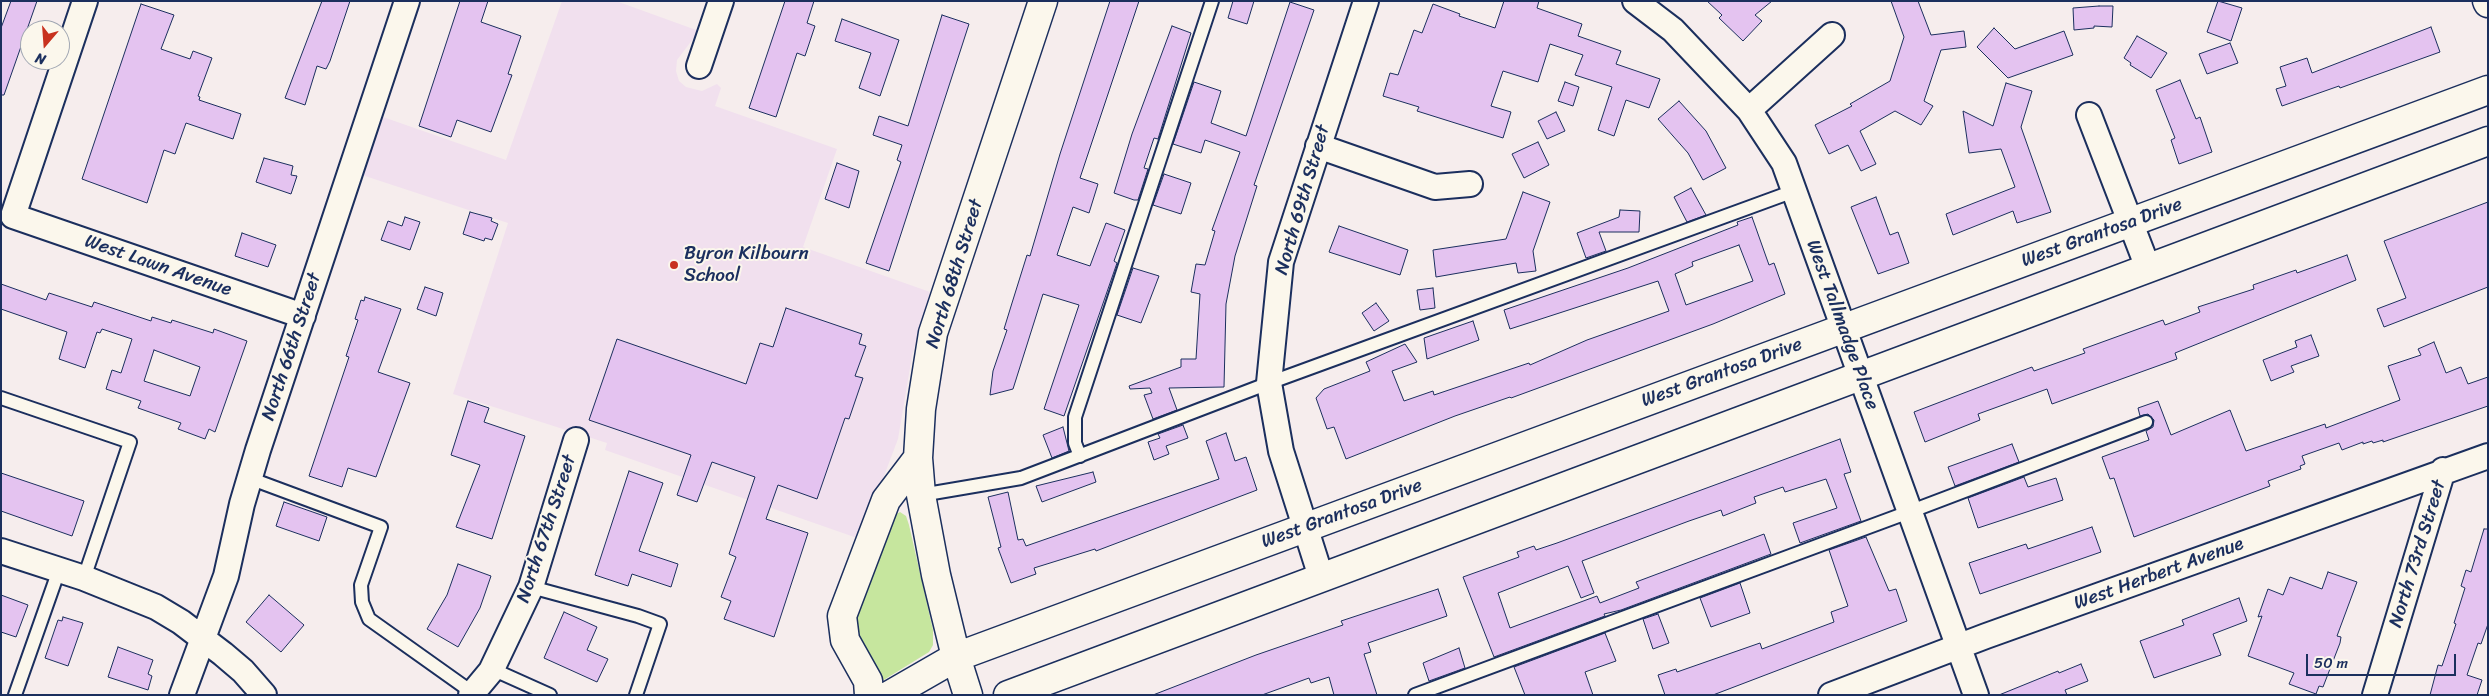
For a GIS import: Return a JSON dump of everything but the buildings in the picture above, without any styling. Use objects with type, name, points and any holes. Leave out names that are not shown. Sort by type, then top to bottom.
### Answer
[{"type":"street","name":"West Lawn Avenue","points":[[85,1],[13,216],[303,316]]},
{"type":"street","name":"North 66th Street","points":[[182,695],[226,576],[249,478],[407,1]]},
{"type":"street","points":[[699,66],[721,1]]},
{"type":"street","name":"North 68th Street","points":[[968,695],[956,657],[936,575],[921,495],[918,458],[921,409],[933,333],[1042,1]]},
{"type":"street","name":"North 69th Street","points":[[1322,577],[1281,451],[1268,382],[1281,262],[1366,1]]},
{"type":"street","name":"West Tallmadge Place","points":[[1635,1],[1674,30],[1749,110],[1784,163],[1976,695]]},
{"type":"street","points":[[1749,110],[1832,35]]},
{"type":"street","name":"West Grantosa Drive","points":[[956,657],[2488,90]]},
{"type":"street","points":[[2089,115],[2148,268]]},
{"type":"street","points":[[1008,695],[2488,141]]},
{"type":"street","points":[[1318,146],[1435,187],[1470,184]]},
{"type":"street","name":"North 67th Street","points":[[472,694],[492,669],[531,587],[576,440]]},
{"type":"street","name":"West Herbert Avenue","points":[[1831,695],[1958,646],[2443,470],[2488,456]]},
{"type":"street","points":[[869,695],[868,681],[845,640],[842,616],[886,500],[918,458]]},
{"type":"street","name":"North 73rd Street","points":[[2375,695],[2443,470]]},
{"type":"street","points":[[1,552],[84,578],[156,608],[202,639],[243,671],[264,695]]},
{"type":"street","points":[[890,695],[956,657]]},
{"type":"lane","points":[[1080,456],[1074,443],[1075,417],[1212,1]]},
{"type":"lane","points":[[921,495],[1021,478],[1268,382],[1794,191]]},
{"type":"lane","points":[[1,398],[130,442],[84,578]]},
{"type":"lane","points":[[1415,695],[2146,422]]},
{"type":"lane","points":[[249,478],[381,527],[360,585],[362,602],[369,619],[472,694]]},
{"type":"lane","points":[[15,695],[58,570]]},
{"type":"lane","points":[[531,587],[638,616],[660,624],[636,695]]},
{"type":"lane","points":[[492,669],[550,695]]},
{"type":"shaded area","name":"Byron Kilbourn School","points":[[562,1],[616,1],[699,31],[677,60],[676,71],[679,81],[686,87],[702,91],[717,84],[721,88],[715,106],[837,149],[803,247],[930,292],[912,356],[898,439],[860,539],[605,450],[607,443],[453,394],[508,223],[362,175],[383,117],[506,160]]},
{"type":"green space","points":[[900,512],[906,516],[909,525],[933,630],[933,645],[929,652],[882,681],[860,639],[857,618],[860,601],[893,516]]},
{"type":"place","name":"Byron Kilbourn School","points":[[674,265]]}]
